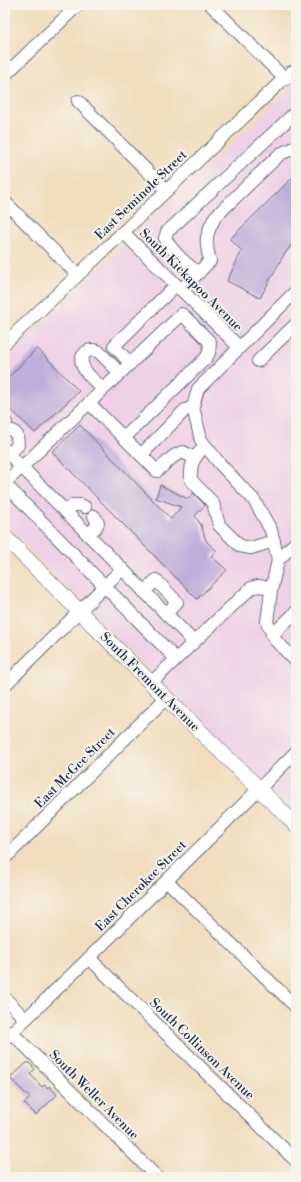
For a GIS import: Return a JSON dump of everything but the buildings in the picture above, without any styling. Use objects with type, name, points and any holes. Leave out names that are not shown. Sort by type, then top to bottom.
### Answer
[{"type":"main road","name":"South Fremont Avenue","points":[[5,537],[296,825]]},
{"type":"street","points":[[5,75],[78,5]]},
{"type":"street","points":[[211,5],[290,76]]},
{"type":"street","name":"East Seminole Street","points":[[6,338],[78,275],[166,190],[290,76],[296,67]]},
{"type":"street","points":[[78,101],[166,190]]},
{"type":"street","points":[[199,273],[189,266],[168,243],[165,238],[167,232],[296,112]]},
{"type":"street","points":[[130,363],[114,346],[179,287],[199,273],[210,261],[206,240],[208,230],[215,217],[280,154],[296,147]]},
{"type":"street","points":[[233,170],[247,186]]},
{"type":"street","points":[[5,202],[78,275]]},
{"type":"street","name":"South Kickapoo Avenue","points":[[123,232],[239,347]]},
{"type":"street","points":[[295,294],[239,347],[198,389],[193,407],[201,440],[220,464],[254,500],[271,530],[278,560],[267,622],[274,640],[296,661]]},
{"type":"street","points":[[176,659],[5,484],[193,302]]},
{"type":"street","points":[[124,438],[206,358],[210,342],[182,314]]},
{"type":"street","points":[[258,361],[296,324]]},
{"type":"street","points":[[103,390],[83,368],[81,363],[84,353],[89,350],[98,351],[120,373]]},
{"type":"street","points":[[186,377],[198,389]]},
{"type":"street","points":[[89,403],[157,471],[174,456],[183,452],[194,458]]},
{"type":"street","points":[[141,455],[185,410],[193,407]]},
{"type":"street","points":[[8,425],[17,435],[18,445],[7,452],[194,642]]},
{"type":"street","points":[[205,446],[194,458],[191,480],[213,503],[219,525],[240,546],[251,548],[274,540]]},
{"type":"street","points":[[66,512],[73,505],[82,504],[86,508]]},
{"type":"street","points":[[88,535],[98,523],[94,516]]},
{"type":"street","points":[[278,560],[296,542]]},
{"type":"street","points":[[5,685],[122,569]]},
{"type":"street","points":[[144,592],[156,580]]},
{"type":"street","points":[[156,580],[173,593]]},
{"type":"street","points":[[156,580],[161,580],[173,593]]},
{"type":"street","points":[[151,683],[251,588],[258,586],[272,588]]},
{"type":"street","points":[[166,614],[173,593]]},
{"type":"street","points":[[272,635],[296,612]]},
{"type":"street","name":"East McGee Street","points":[[5,858],[166,698]]},
{"type":"street","name":"East Cherokee Street","points":[[8,1035],[89,958],[296,752]]},
{"type":"street","points":[[167,881],[296,1008]]},
{"type":"street","name":"South Collinson Avenue","points":[[89,958],[296,1160]]},
{"type":"street","points":[[5,998],[25,1019]]},
{"type":"street","name":"South Weller Avenue","points":[[8,1035],[157,1177]]},
{"type":"shaded area","points":[[296,83],[296,814],[203,724],[31,551],[5,522],[5,359],[139,230]]}]
